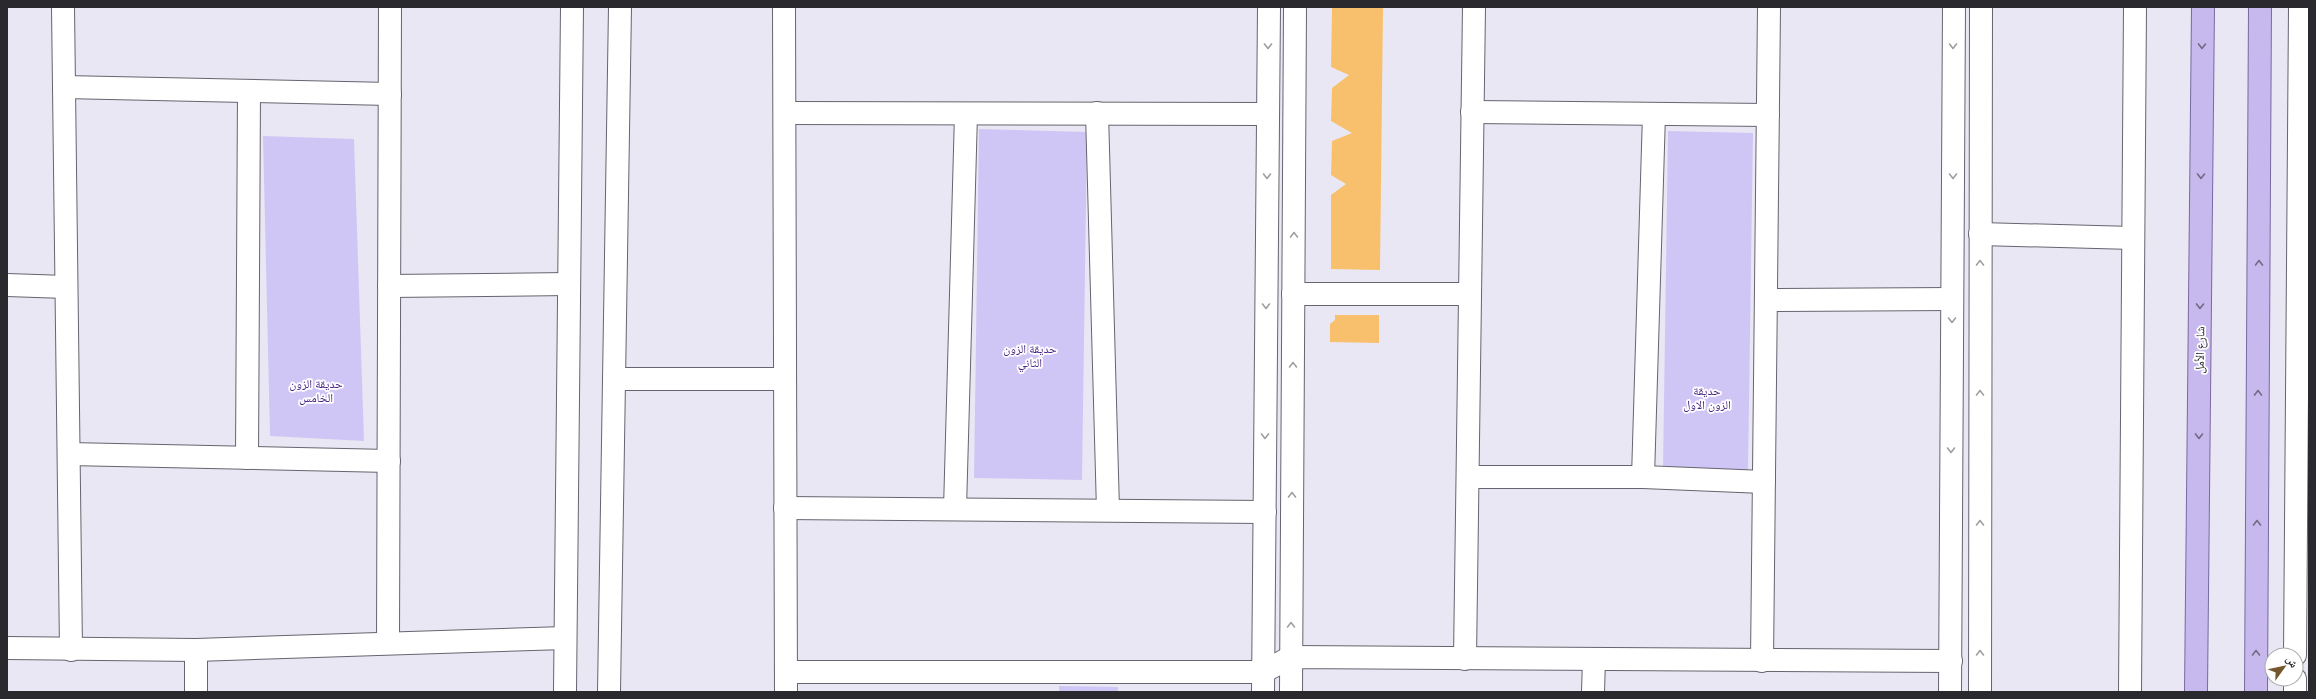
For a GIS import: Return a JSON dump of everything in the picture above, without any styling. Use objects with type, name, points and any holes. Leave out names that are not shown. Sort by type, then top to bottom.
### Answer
[{"type":"main road","name":"شارع الأمل","points":[[2196,692],[2203,7]]},
{"type":"main road","points":[[2256,692],[2260,7]]},
{"type":"street","points":[[63,7],[71,650]]},
{"type":"street","points":[[388,643],[390,7]]},
{"type":"street","points":[[565,692],[572,7]]},
{"type":"street","points":[[609,692],[620,7]]},
{"type":"street","points":[[784,7],[786,682],[1263,682],[1291,657],[1950,661]]},
{"type":"street","points":[[1263,682],[1269,7]]},
{"type":"street","points":[[1291,692],[1295,7]]},
{"type":"street","points":[[1466,659],[1474,7]]},
{"type":"street","points":[[1762,661],[1769,7]]},
{"type":"street","points":[[1950,692],[1954,7]]},
{"type":"street","points":[[1980,7],[1980,692]]},
{"type":"street","points":[[2130,692],[2135,7]]},
{"type":"street","points":[[2296,647],[2303,551],[2304,52],[2300,7]]},
{"type":"street","points":[[64,87],[390,94]]},
{"type":"street","points":[[247,458],[249,91]]},
{"type":"street","points":[[1472,112],[1768,115]]},
{"type":"street","points":[[785,113],[1268,114]]},
{"type":"street","points":[[1097,113],[1108,510]]},
{"type":"street","points":[[955,509],[966,114]]},
{"type":"street","points":[[1643,477],[1654,114]]},
{"type":"street","points":[[1980,234],[2133,238]]},
{"type":"street","points":[[389,286],[569,284]]},
{"type":"street","points":[[7,285],[66,287]]},
{"type":"street","points":[[1294,294],[1470,294]]},
{"type":"street","points":[[1766,300],[1952,299]]},
{"type":"street","points":[[614,379],[785,379]]},
{"type":"street","points":[[69,454],[389,461]]},
{"type":"street","points":[[1468,477],[1643,477],[1764,482]]},
{"type":"street","points":[[785,508],[1265,512]]},
{"type":"street","points":[[7,648],[71,650],[196,650],[565,638]]},
{"type":"street","points":[[196,650],[196,692]]},
{"type":"street","points":[[1593,692],[1594,659]]},
{"type":"green space","name":"حديقة الزون الثاني","points":[[979,129],[1087,132],[1082,480],[974,478]]},
{"type":"green space","name":"حديقة الزون الاول","points":[[1668,131],[1753,133],[1748,470],[1663,469]]},
{"type":"green space","name":"حديقة الزون الخامس","points":[[263,136],[354,139],[364,441],[270,436]]},
{"type":"green space","points":[[1059,686],[1118,687],[1118,692],[1059,692]]},
{"type":"building","points":[[1332,7],[1383,7],[1380,270],[1331,269],[1331,195],[1346,184],[1331,175],[1332,141],[1352,133],[1331,121],[1332,88],[1349,75],[1331,67]]},
{"type":"building","points":[[1335,315],[1379,315],[1379,343],[1330,342],[1330,324],[1335,320]]}]
